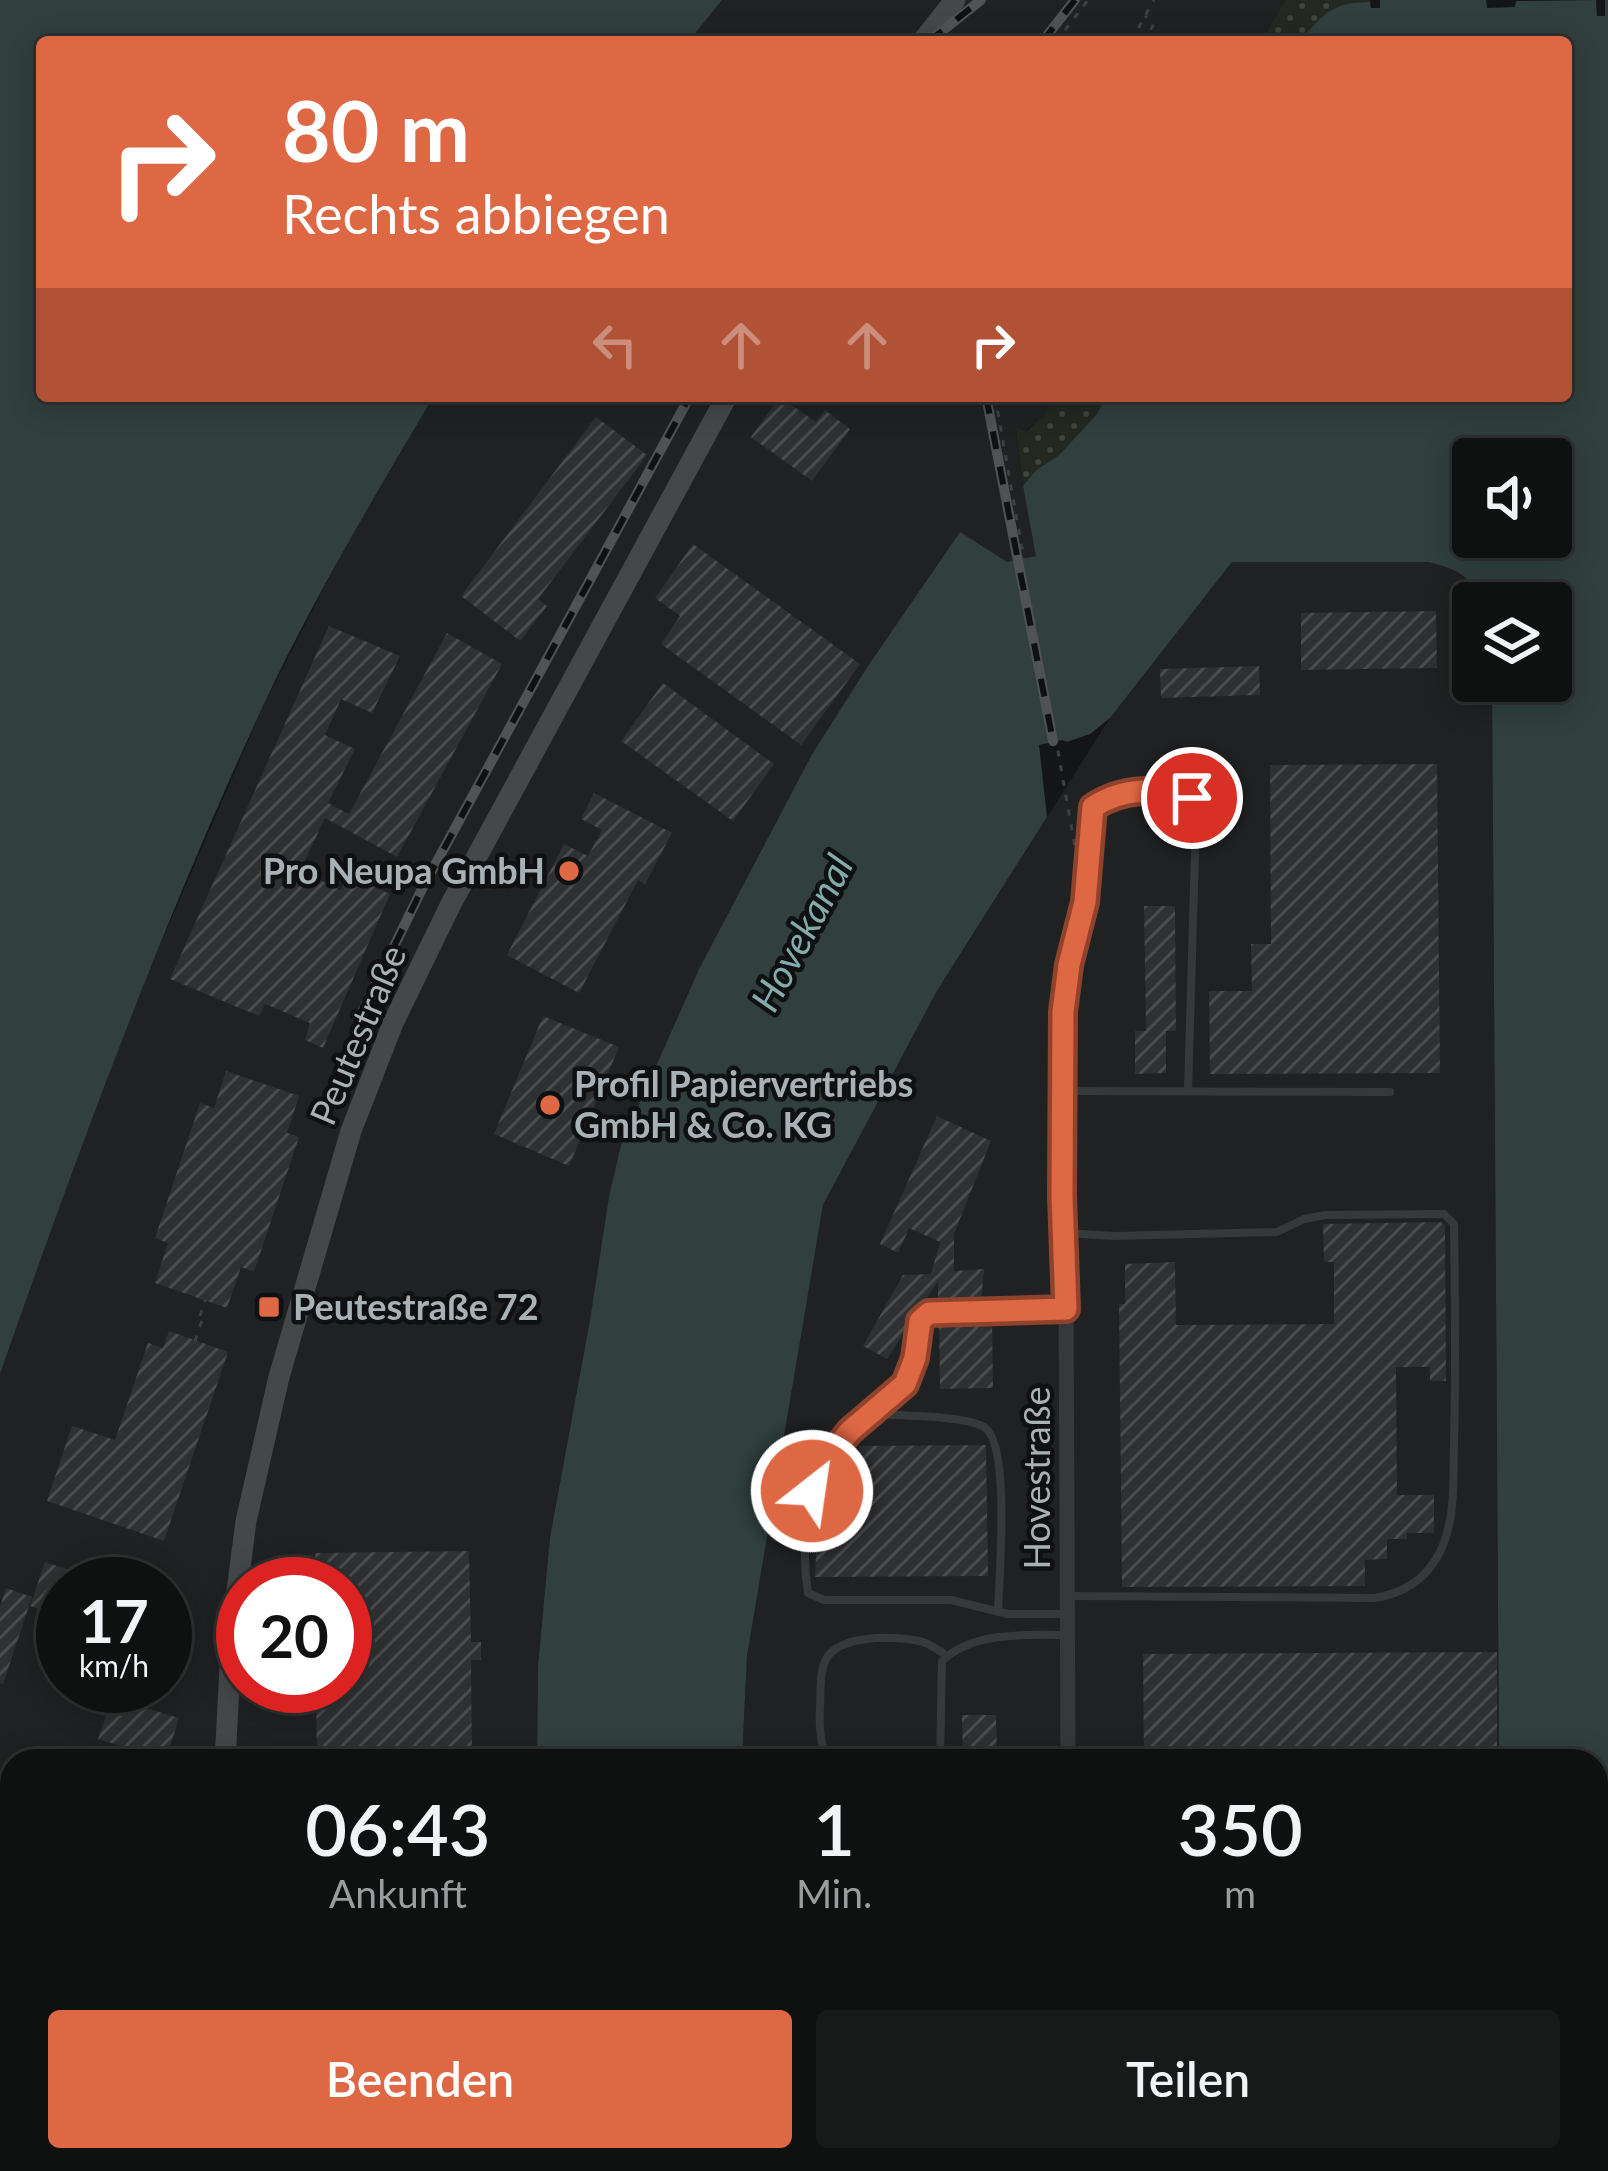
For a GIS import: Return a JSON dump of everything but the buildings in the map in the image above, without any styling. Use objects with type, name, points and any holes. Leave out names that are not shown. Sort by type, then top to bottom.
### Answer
[{"type":"street","points":[[927,36],[955,0]]},
{"type":"street","name":"Peutestraße","points":[[226,1749],[232,1630],[250,1502],[278,1377],[351,1131],[393,1023],[451,904],[724,402]]},
{"type":"street","name":"Hovestraße","points":[[1062,1196],[1068,1749]]},
{"type":"lane","points":[[1062,1196],[1063,1012],[1085,902],[1093,807],[1113,794],[1166,791],[1192,798],[1196,818],[1188,1091]]},
{"type":"lane","points":[[1063,1091],[1390,1092]]},
{"type":"lane","points":[[1064,1233],[1277,1232],[1325,1215],[1444,1214],[1454,1223],[1456,1384],[1453,1495],[1444,1539],[1437,1558],[1403,1590],[1375,1598],[1067,1595]]},
{"type":"lane","points":[[1066,1309],[929,1313],[920,1321],[915,1358],[905,1384],[850,1431],[828,1458],[812,1491],[804,1571],[808,1593],[824,1600],[951,1600],[998,1612],[1067,1614]]},
{"type":"lane","points":[[872,1414],[956,1420],[992,1433],[1002,1466],[998,1612]]},
{"type":"lane","points":[[940,1749],[942,1661],[947,1656],[1009,1635],[1067,1635]]},
{"type":"lane","points":[[823,1749],[822,1670],[827,1656],[838,1647],[857,1640],[895,1639],[925,1643],[947,1656]]},
{"type":"path","points":[[1061,36],[1088,0]]},
{"type":"path","points":[[1134,36],[1154,0]]},
{"type":"path","points":[[1145,16],[1153,26],[1146,36]]},
{"type":"path","points":[[996,402],[1077,856]]},
{"type":"path","points":[[196,1341],[205,1300]]},
{"type":"shaded area","points":[[722,0],[1285,0],[1264,36],[693,36]]},
{"type":"shaded area","points":[[1285,0],[1370,0],[1337,7],[1305,36],[1264,36]]},
{"type":"shaded area","points":[[430,402],[1051,402],[1026,431],[1016,430],[1037,556],[1027,558],[1062,739],[811,756],[699,969],[621,1145],[550,1537],[538,1665],[537,1749],[0,1749],[0,1374],[141,989],[264,704],[348,541]]},
{"type":"shaded area","points":[[1051,402],[1103,402],[1058,456],[1036,470],[1023,486],[1016,428],[1027,431]]},
{"type":"shaded area","points":[[1232,562],[1427,562],[1447,566],[1471,582],[1452,582],[1452,702],[1492,702],[1499,1749],[743,1749],[747,1656],[823,1205],[938,989],[1110,718]]},
{"type":"water","points":[[0,0],[722,0],[693,36],[36,36],[36,402],[430,402],[302,627],[226,788],[123,1037],[0,1374]]},
{"type":"water","name":"Hovekanal","points":[[1380,0],[1486,0],[1487,8],[1515,7],[1516,1],[1596,0],[1597,16],[1605,16],[1608,0],[1608,1749],[1499,1749],[1492,702],[1572,702],[1572,582],[1470,582],[1427,562],[1232,562],[1110,718],[1090,734],[1039,745],[1047,817],[938,989],[823,1205],[747,1656],[743,1749],[537,1749],[538,1665],[550,1537],[621,1145],[699,969],[811,756],[960,532],[1007,562],[1036,556],[1023,486],[1036,470],[1058,456],[1103,402],[1572,402],[1572,36],[1305,36],[1337,7],[1370,2],[1371,8],[1380,8]]},
{"type":"railway","points":[[936,36],[981,0]]},
{"type":"railway","points":[[1047,36],[1075,0]]},
{"type":"railway","points":[[363,1010],[422,889],[687,402]]},
{"type":"railway","points":[[987,402],[1053,741]]},
{"type":"place","name":"Pro Neupa GmbH","points":[[569,871]]},
{"type":"place","name":"Profil Papiervertriebs GmbH & Co. KG","points":[[550,1105]]},
{"type":"place","name":"Peutestraße 72","points":[[269,1307]]},
{"type":"route","points":[[812,1491],[828,1458],[850,1431],[905,1384],[915,1358],[920,1321],[929,1313],[1066,1309],[1063,1012],[1085,902],[1093,807],[1113,794],[1166,791],[1192,798]]}]
